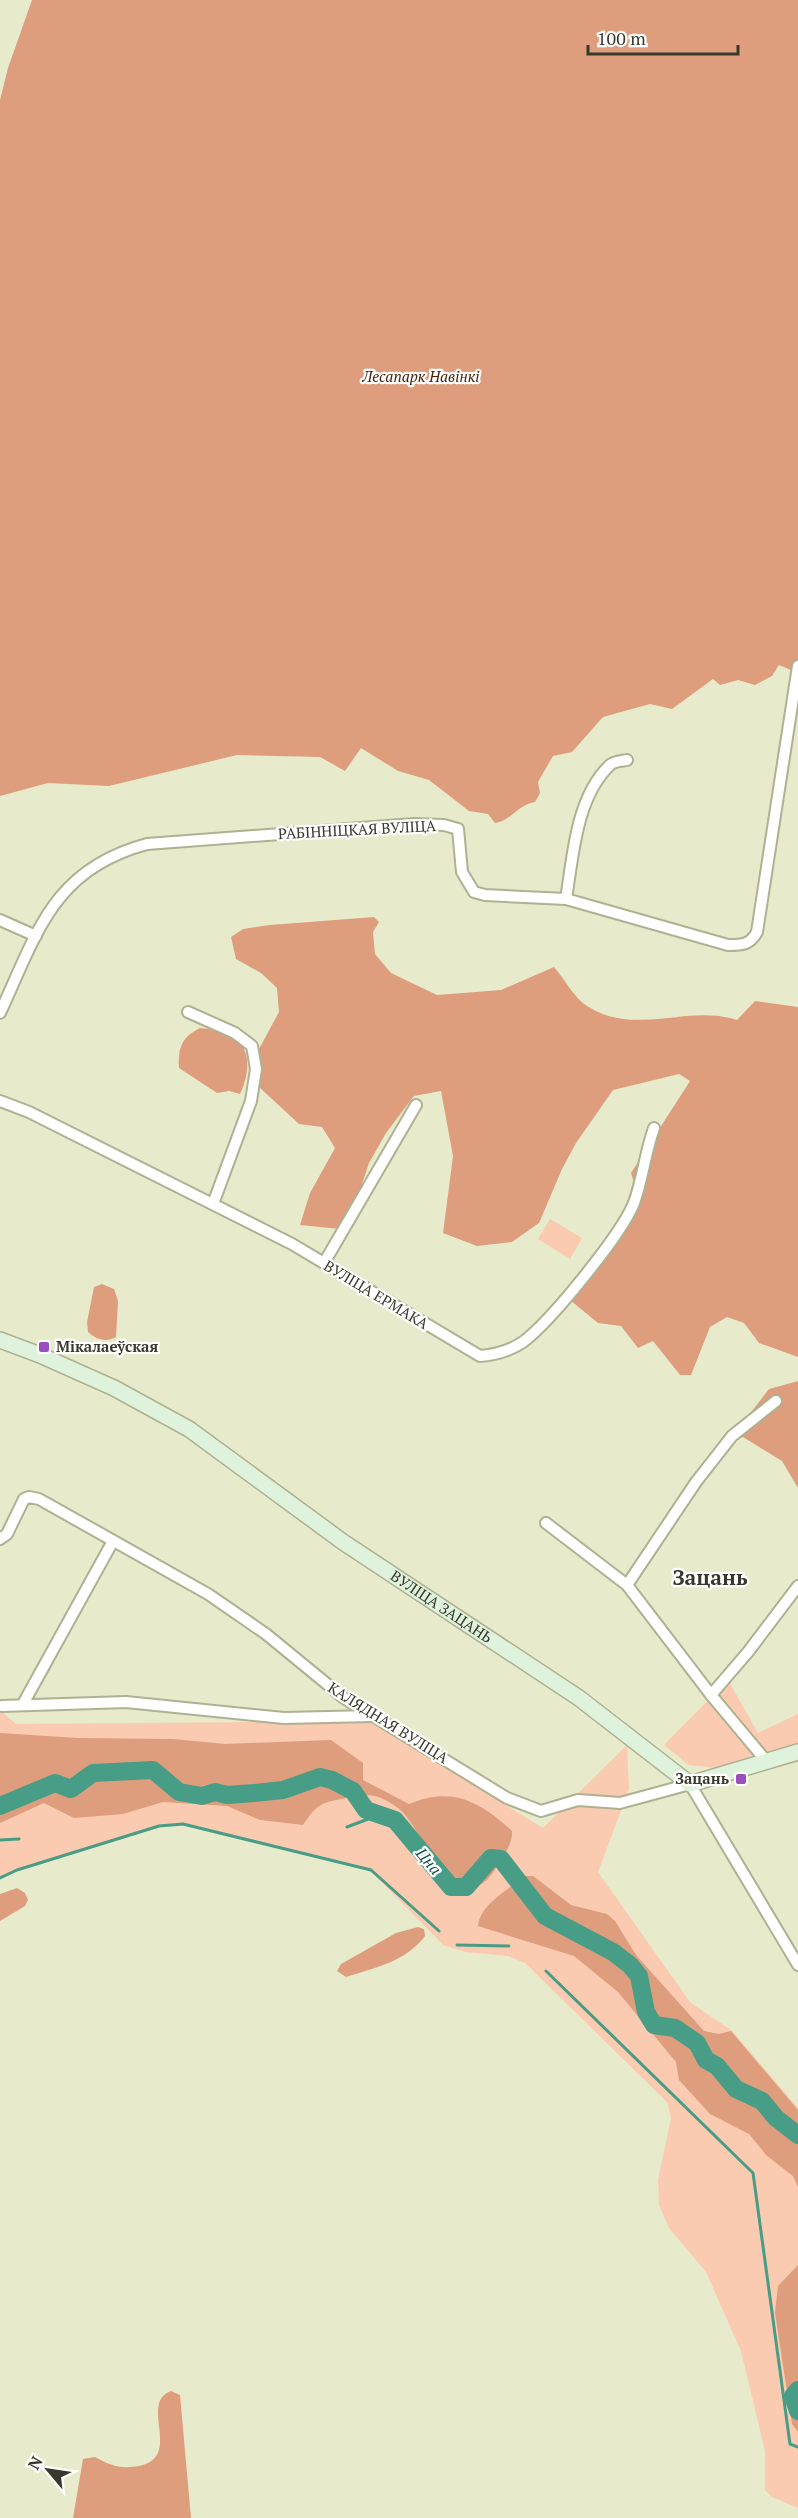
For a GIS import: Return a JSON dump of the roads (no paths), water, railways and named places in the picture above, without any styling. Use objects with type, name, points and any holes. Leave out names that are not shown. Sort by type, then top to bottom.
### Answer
[{"type":"street","name":"РАБІННІЦКАЯ ВУЛІЦА","points":[[0,1013],[36,936],[71,883],[103,861],[147,844],[414,824],[444,825],[458,830],[462,872],[474,892],[485,895],[566,899],[728,945],[747,944],[753,940],[757,932],[798,666]]},
{"type":"street","points":[[566,899],[584,809],[599,779],[611,763],[627,759]]},
{"type":"street","points":[[0,920],[36,936]]},
{"type":"street","points":[[189,1012],[235,1033],[252,1046],[256,1069],[251,1101],[213,1204]]},
{"type":"street","name":"ВУЛІЦА ЕРМАКА","points":[[0,1101],[29,1112],[213,1204],[324,1263],[480,1356],[494,1355],[522,1343],[567,1296],[622,1225],[642,1178],[654,1128]]},
{"type":"street","points":[[324,1263],[416,1105]]},
{"type":"street","name":"ВУЛІЦА ЗАЦАНЬ","points":[[0,1340],[93,1378],[189,1429],[343,1542],[579,1698],[690,1784],[798,1965]]},
{"type":"street","points":[[627,1585],[696,1482],[732,1436],[776,1401]]},
{"type":"street","name":"КАЛЯДНАЯ ВУЛІЦА","points":[[0,1539],[7,1534],[23,1501],[32,1497],[208,1594],[266,1634],[318,1679],[374,1716],[507,1798],[541,1811],[578,1800],[620,1803],[690,1784]]},
{"type":"street","points":[[546,1523],[627,1585],[711,1695],[767,1762]]},
{"type":"street","points":[[23,1704],[113,1541]]},
{"type":"street","points":[[711,1695],[748,1652],[798,1586]]},
{"type":"street","points":[[2,1706],[23,1704],[71,1706],[126,1702],[284,1718],[374,1716]]},
{"type":"street","points":[[690,1784],[798,1752]]},
{"type":"waterway","name":"Цна","points":[[0,1806],[55,1783],[71,1789],[93,1773],[153,1770],[179,1792],[202,1796],[215,1792],[227,1795],[283,1790],[320,1777],[332,1780],[353,1791],[366,1810],[395,1820],[451,1887],[466,1887],[491,1858],[501,1859],[545,1916],[613,1952],[630,1965],[639,1976],[646,2012],[654,2025],[675,2028],[697,2043],[706,2060],[717,2066],[736,2089],[762,2101],[776,2118],[798,2135]]},
{"type":"waterway","points":[[347,1827],[376,1816]]},
{"type":"waterway","points":[[0,1878],[17,1870],[159,1826],[183,1824],[371,1870],[439,1931]]},
{"type":"waterway","points":[[0,1840],[19,1839]]},
{"type":"waterway","points":[[457,1945],[509,1946]]},
{"type":"waterway","points":[[546,1971],[753,2173],[790,2444],[798,2447]]},
{"type":"waterway","name":"Цна","points":[[798,2390],[793,2396],[798,2411]]},
{"type":"place","name":"Мікалаеўская","points":[[44,1347]]},
{"type":"place","name":"Зацань","points":[[741,1779]]},
{"type":"district","name":"Зацань","points":[[710,1578]]},
{"type":"park label","name":"Лесапарк Навінкі","points":[[421,377]]}]
